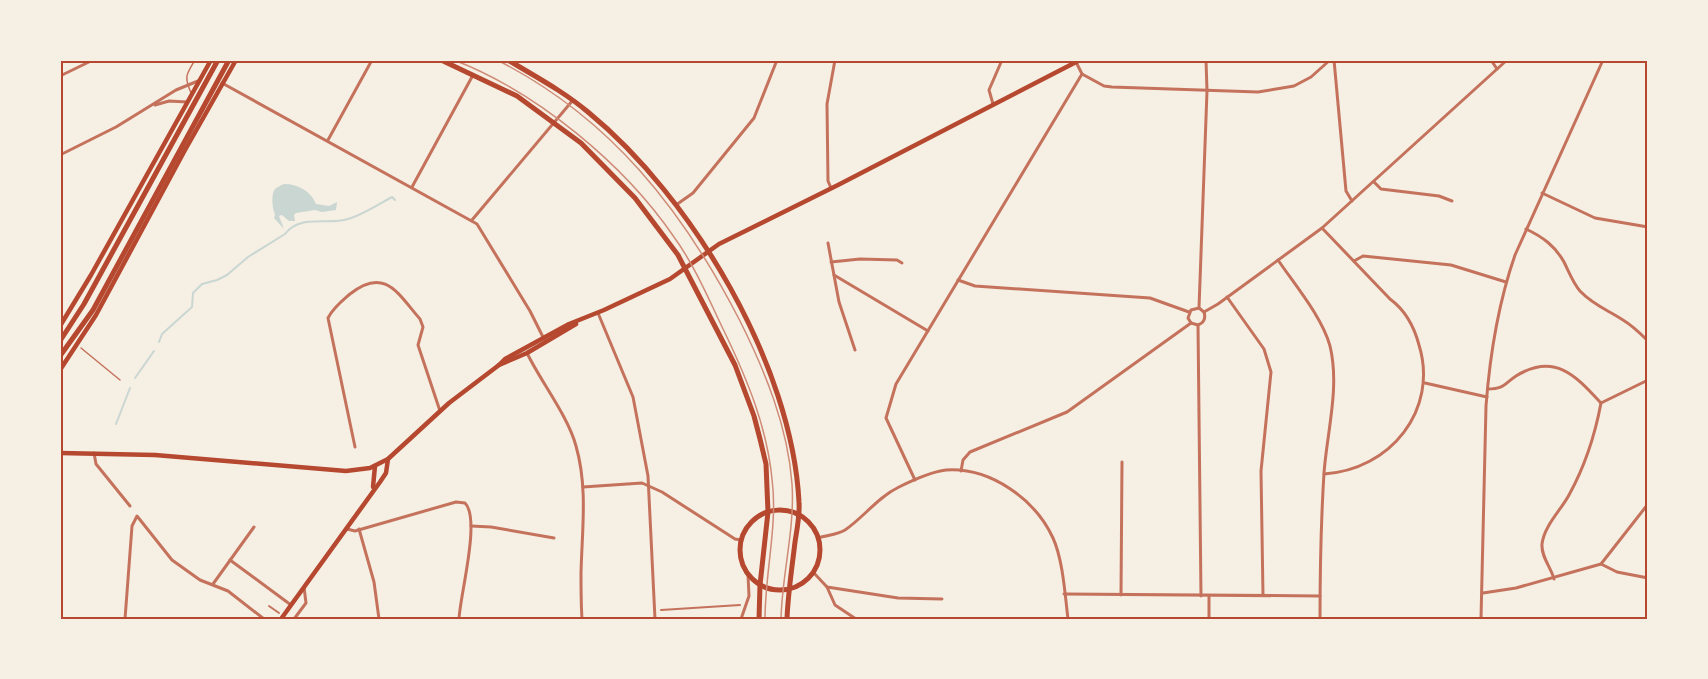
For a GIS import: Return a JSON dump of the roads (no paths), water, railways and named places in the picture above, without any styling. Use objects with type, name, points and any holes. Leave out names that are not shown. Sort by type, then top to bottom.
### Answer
[{"type":"main road","points":[[60,326],[211,60]]},
{"type":"main road","points":[[60,341],[84,304],[218,60]]},
{"type":"main road","points":[[60,356],[93,310],[229,60]]},
{"type":"main road","points":[[60,370],[96,315],[236,60]]},
{"type":"main road","points":[[441,60],[517,96],[555,123],[605,165],[668,240],[685,268],[735,365],[754,416],[766,464],[768,512],[760,585],[759,619]]},
{"type":"main road","points":[[508,60],[557,88],[573,100],[636,158],[676,205],[709,252],[735,298],[764,358],[782,409],[796,475],[799,514],[789,589],[788,619]]},
{"type":"main road","points":[[499,365],[504,358],[543,337],[651,289],[722,243],[1078,61]]},
{"type":"main road","points":[[187,102],[212,101]]},
{"type":"main road","points":[[60,453],[155,455],[346,471],[375,466],[388,459],[440,411],[499,365],[527,353],[583,319]]},
{"type":"main road","points":[[281,618],[386,473],[388,459]]},
{"type":"main road","points":[[370,495],[375,483],[375,466]]},
{"type":"main road","points":[[784,510],[799,514],[814,528],[818,538],[820,556],[813,572],[798,586],[789,589],[771,590],[760,585],[748,575],[740,559],[741,540],[751,522],[768,512],[784,510]]},
{"type":"street","points":[[60,76],[83,62],[93,60]]},
{"type":"street","points":[[327,140],[372,60]]},
{"type":"street","points":[[676,205],[693,194],[754,118],[777,60]]},
{"type":"street","points":[[831,188],[828,181],[827,104],[834,60]]},
{"type":"street","points":[[993,104],[989,90],[1002,60]]},
{"type":"street","points":[[1199,308],[1207,91],[1206,60]]},
{"type":"street","points":[[1078,61],[1082,74],[1104,86],[1258,93],[1294,86],[1311,77],[1332,60]]},
{"type":"street","points":[[1332,60],[1346,191],[1352,201]]},
{"type":"street","points":[[1491,60],[1497,69]]},
{"type":"street","points":[[1204,312],[1323,228],[1507,60]]},
{"type":"street","points":[[1481,619],[1487,397],[1492,344],[1506,282],[1526,229],[1603,60]]},
{"type":"street","points":[[412,187],[474,74]]},
{"type":"street","points":[[915,480],[886,418],[896,384],[1082,74]]},
{"type":"street","points":[[60,155],[153,105],[166,95],[199,80]]},
{"type":"street","points":[[222,83],[472,220],[477,224],[546,342]]},
{"type":"street","points":[[472,220],[573,100]]},
{"type":"street","points":[[153,105],[169,101],[187,102]]},
{"type":"street","points":[[1374,182],[1381,189],[1439,196],[1452,201]]},
{"type":"street","points":[[1542,193],[1595,218],[1648,227]]},
{"type":"street","points":[[1323,228],[1399,306],[1408,319],[1421,350],[1424,383],[1415,414],[1404,433],[1390,449],[1353,470],[1324,474]]},
{"type":"street","points":[[1526,229],[1546,239],[1553,246],[1572,280],[1586,297],[1599,307],[1624,320],[1648,341]]},
{"type":"street","points":[[828,243],[839,302],[855,350]]},
{"type":"street","points":[[1354,261],[1363,256],[1451,265],[1506,282]]},
{"type":"street","points":[[831,262],[860,259],[897,260],[902,263]]},
{"type":"street","points":[[1278,260],[1320,322],[1329,343],[1332,358],[1334,378],[1324,474],[1320,619]]},
{"type":"street","points":[[834,275],[928,331]]},
{"type":"street","points":[[355,447],[328,318],[332,311],[362,284],[376,280],[385,282],[420,319],[423,327],[418,345],[440,411]]},
{"type":"street","points":[[958,280],[975,286],[1150,298],[1189,312]]},
{"type":"street","points":[[1227,297],[1264,349],[1271,372],[1261,471],[1263,595]]},
{"type":"street","points":[[1198,325],[1191,323],[1188,318],[1189,312],[1193,308],[1199,308],[1204,312]]},
{"type":"street","points":[[1198,325],[1204,320],[1204,312]]},
{"type":"street","points":[[598,313],[633,397],[649,486],[655,619]]},
{"type":"street","points":[[962,471],[963,460],[970,452],[1067,412],[1191,323]]},
{"type":"street","points":[[1198,325],[1201,596]]},
{"type":"street","points":[[527,353],[576,445],[583,487],[582,619]]},
{"type":"street","points":[[1488,389],[1501,388],[1530,370],[1540,367],[1557,368],[1572,373],[1601,403]]},
{"type":"street","points":[[1601,403],[1648,380]]},
{"type":"street","points":[[1424,383],[1487,397]]},
{"type":"street","points":[[1554,579],[1542,550],[1545,534],[1582,470],[1591,446],[1601,403]]},
{"type":"street","points":[[94,453],[96,464],[130,506]]},
{"type":"street","points":[[1121,595],[1122,462]]},
{"type":"street","points":[[818,538],[844,530],[888,492],[933,472],[962,471],[984,477],[1010,488],[1036,511],[1053,538],[1058,554],[1068,619]]},
{"type":"street","points":[[583,487],[642,483],[662,492],[735,539],[741,540]]},
{"type":"street","points":[[346,528],[352,531],[456,502],[465,503],[469,507],[471,525],[459,619]]},
{"type":"street","points":[[1483,593],[1554,579],[1601,564],[1648,504]]},
{"type":"street","points":[[125,619],[132,526],[137,516],[172,560],[200,580],[228,591],[264,619]]},
{"type":"street","points":[[471,525],[554,538]]},
{"type":"street","points":[[213,584],[254,527]]},
{"type":"street","points":[[359,529],[374,582],[379,619]]},
{"type":"street","points":[[230,560],[291,605]]},
{"type":"street","points":[[1601,564],[1617,572],[1648,578]]},
{"type":"street","points":[[813,572],[827,587],[835,605],[856,619]]},
{"type":"street","points":[[741,619],[749,596],[748,575]]},
{"type":"street","points":[[294,619],[306,603],[304,587]]},
{"type":"street","points":[[827,587],[898,598],[942,599]]},
{"type":"street","points":[[1064,594],[1320,596]]},
{"type":"street","points":[[1209,596],[1209,619]]},
{"type":"street","points":[[661,610],[740,605]]},
{"type":"street","points":[[269,606],[281,618]]},
{"type":"lane","points":[[192,94],[185,79],[195,60]]},
{"type":"lane","points":[[81,348],[120,380]]},
{"type":"waterway","points":[[159,342],[162,334],[192,307],[193,293],[202,284],[227,275],[248,257],[297,224],[350,219],[392,197],[395,200]]},
{"type":"waterway","points":[[135,378],[154,351]]},
{"type":"waterway","points":[[116,424],[130,388]]},
{"type":"tram line","points":[[454,60],[516,91],[576,133],[630,183],[654,210],[689,260],[741,368],[766,441],[772,479],[773,514],[765,619]]},
{"type":"tram line","points":[[497,60],[538,83],[575,109],[609,138],[640,170],[694,241],[740,321],[774,400],[790,463],[792,518],[781,619]]}]
